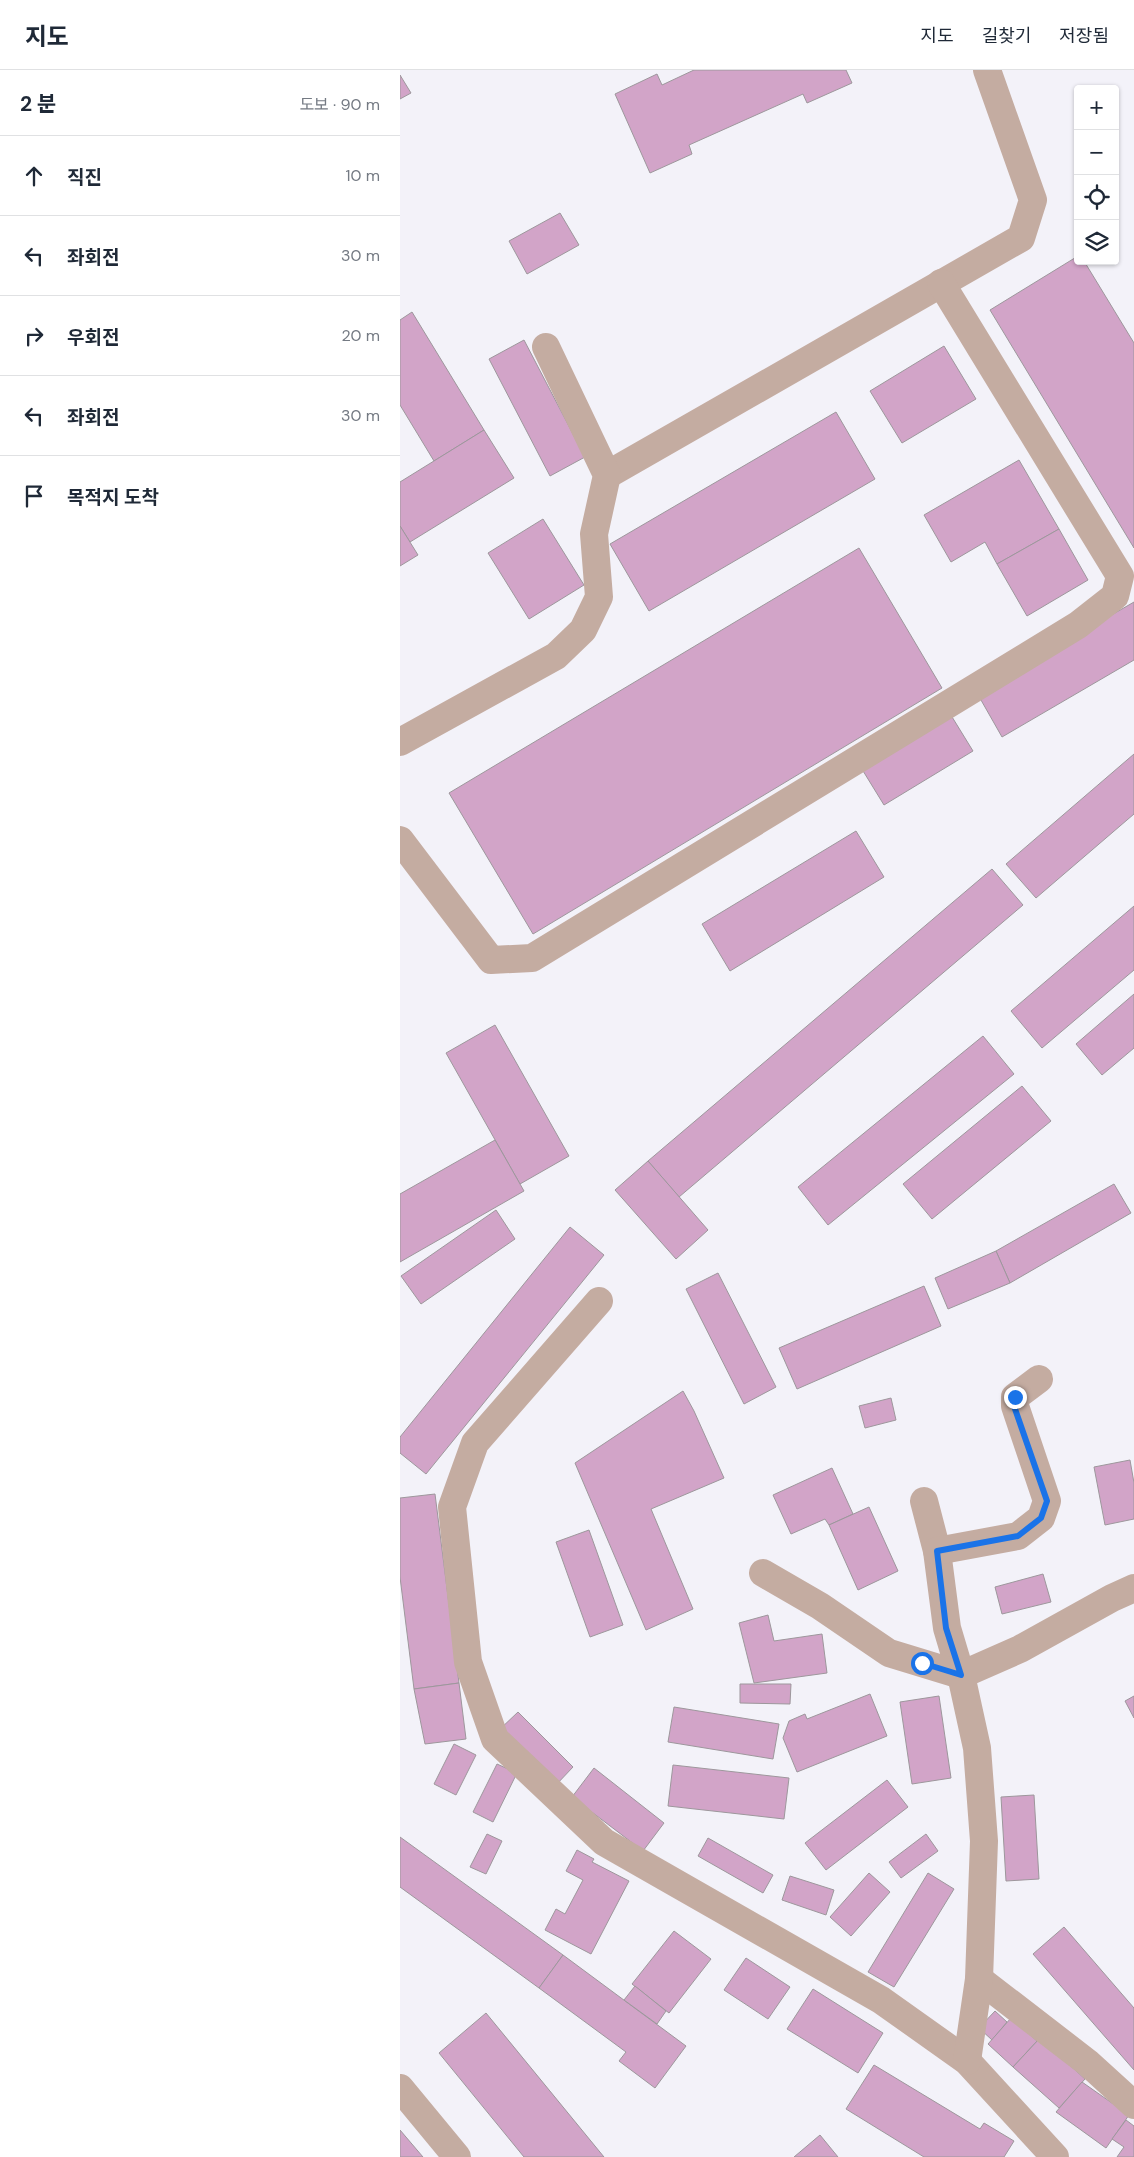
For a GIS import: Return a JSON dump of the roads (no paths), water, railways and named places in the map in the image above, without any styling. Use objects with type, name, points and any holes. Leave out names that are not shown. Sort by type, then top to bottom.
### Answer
[{"type":"street","points":[[607,475],[1021,238],[1032,200],[987,70]]},
{"type":"street","points":[[400,840],[491,960],[532,958],[1078,625],[1115,596],[1120,576],[941,284]]},
{"type":"street","points":[[400,742],[556,656],[584,630],[599,597],[594,534],[607,475],[546,347]]},
{"type":"street","points":[[599,1301],[475,1443],[452,1508],[468,1662],[495,1739],[604,1842],[881,2000],[967,2061],[1055,2157]]},
{"type":"street","points":[[937,1551],[1018,1536],[1041,1518],[1047,1501],[1014,1406],[1015,1397],[1039,1379]]},
{"type":"street","points":[[924,1501],[937,1551],[946,1628],[961,1675],[977,1748],[984,1841],[979,1979],[967,2061]]},
{"type":"street","points":[[763,1573],[820,1606],[889,1653],[961,1675],[1020,1649],[1112,1598],[1134,1588]]},
{"type":"street","points":[[979,1979],[1088,2063],[1134,2105]]},
{"type":"street","points":[[400,2088],[457,2157]]}]
